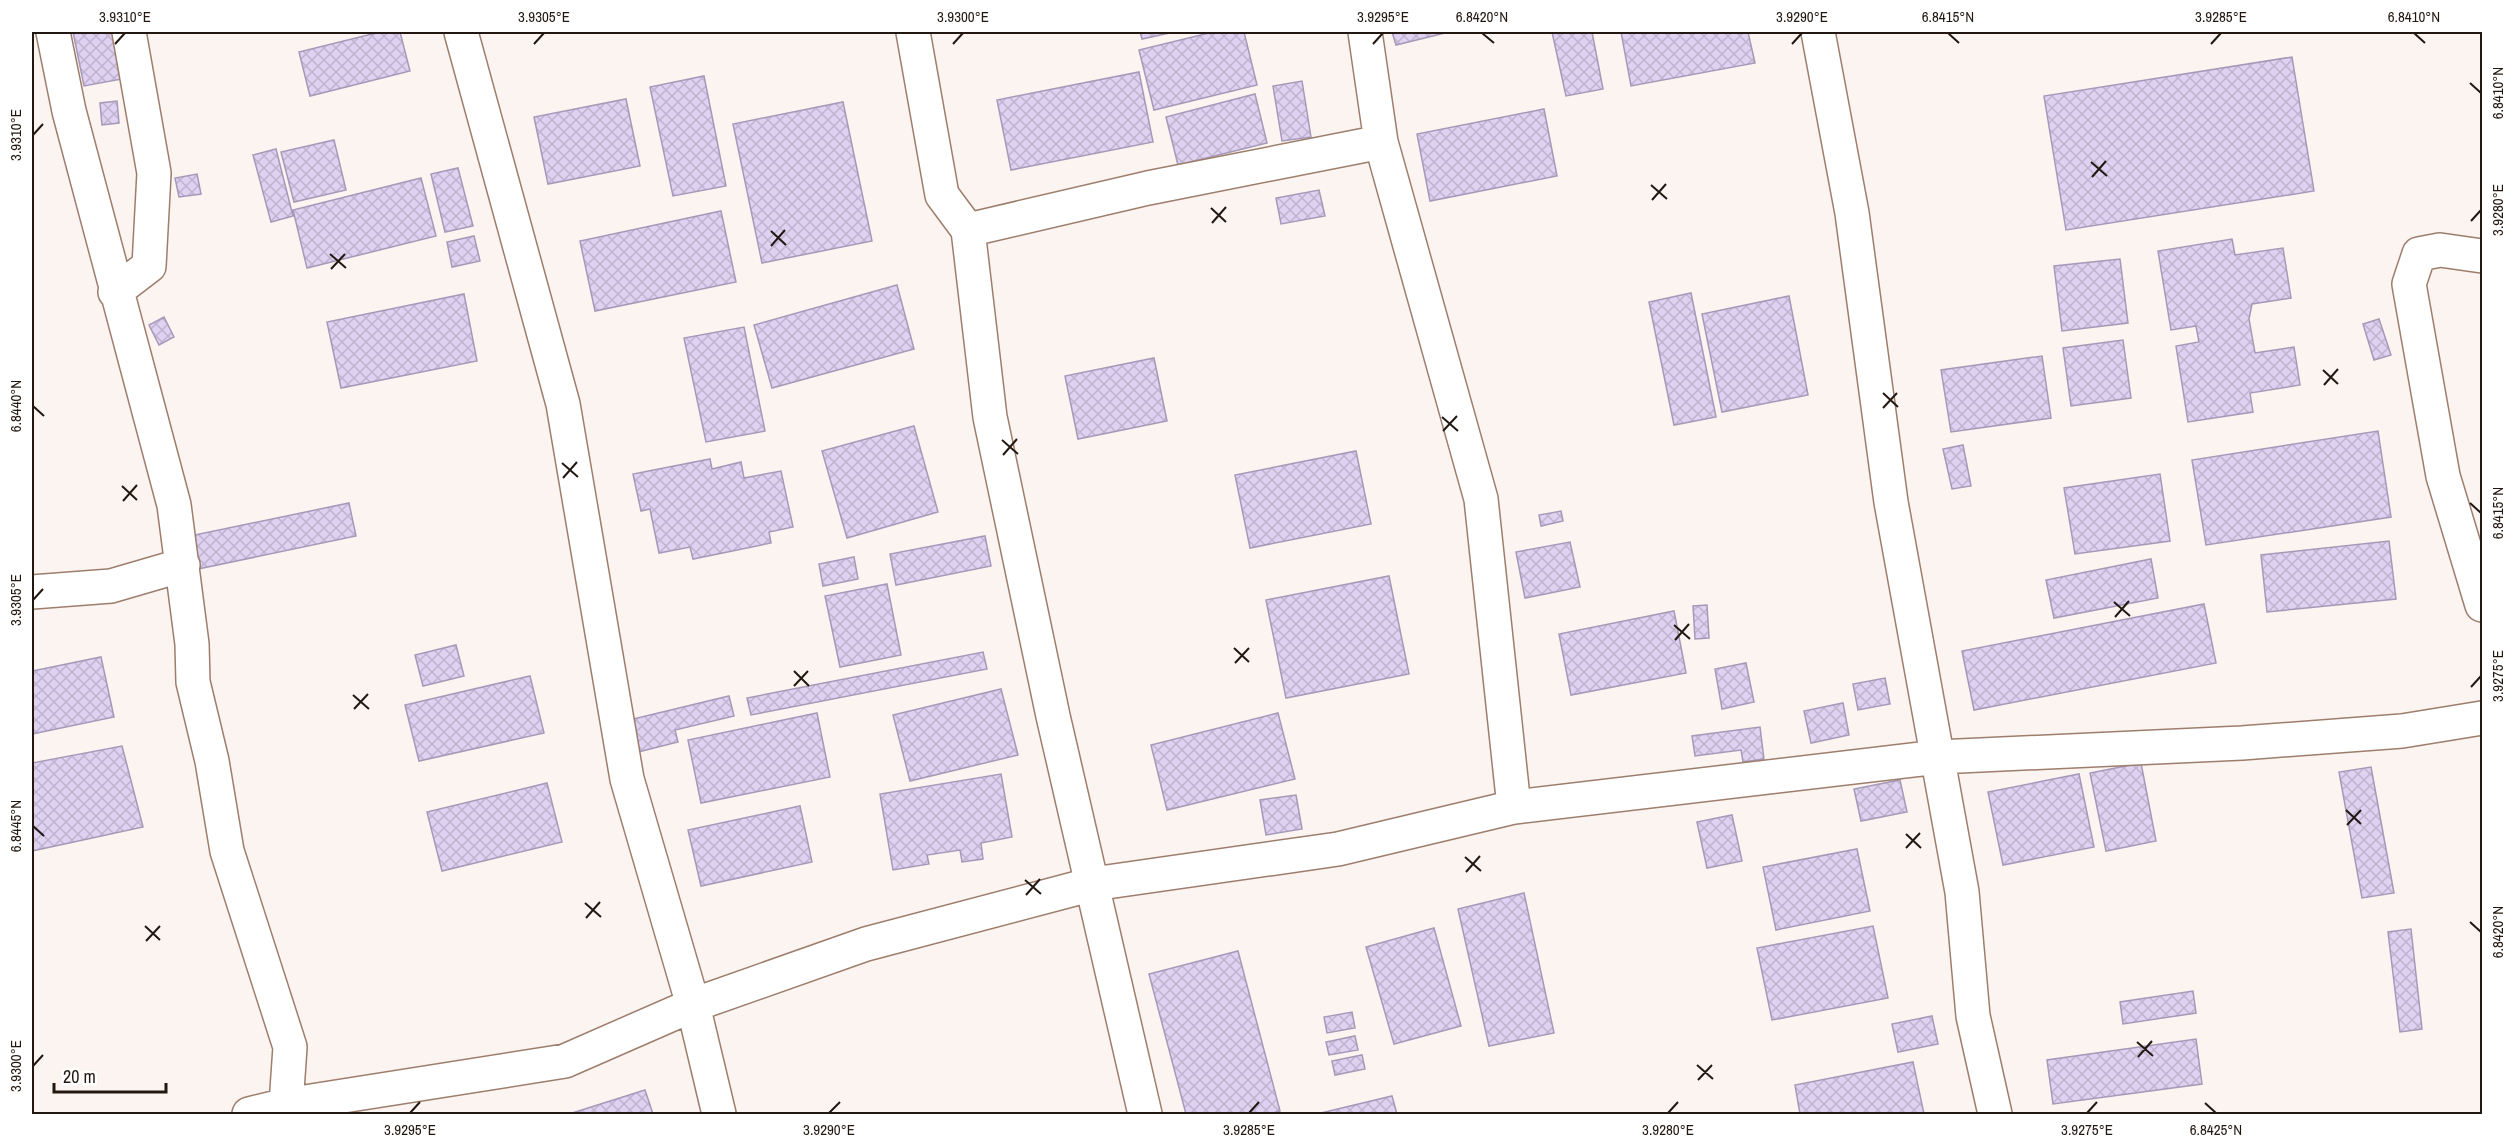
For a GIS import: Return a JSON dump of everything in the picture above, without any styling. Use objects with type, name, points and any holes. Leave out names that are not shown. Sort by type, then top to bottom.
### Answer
[{"type":"street","points":[[53,32],[69,111],[115,292],[174,505],[183,565],[193,682],[212,761],[227,851],[290,1047],[287,1110]]},
{"type":"street","points":[[115,292],[149,266],[154,173],[129,32]]},
{"type":"street","points":[[461,32],[563,404],[627,779],[693,1005],[719,1114]]},
{"type":"street","points":[[913,32],[942,195],[968,230],[990,417],[1053,716],[1145,1114]]},
{"type":"street","points":[[1365,32],[1381,142],[1481,499],[1514,807]]},
{"type":"street","points":[[1818,32],[1852,213],[1891,502],[1962,892],[1973,1016],[1995,1114]]},
{"type":"street","points":[[968,230],[1148,188],[1381,142]]},
{"type":"street","points":[[2482,256],[2440,250],[2419,254],[2409,284],[2443,476],[2482,605]]},
{"type":"street","points":[[32,592],[111,586],[183,565]]},
{"type":"street","points":[[249,1114],[287,1110],[565,1061],[693,1005],[866,944],[1093,884],[1338,849],[1514,807],[1938,757],[2391,732],[2482,718]]},
{"type":"building","points":[[73,32],[113,32],[122,79],[84,86]]},
{"type":"building","points":[[380,32],[400,32],[410,71],[310,96],[299,52]]},
{"type":"building","points":[[1140,32],[1174,32],[1142,39]]},
{"type":"building","points":[[1213,32],[1244,32],[1257,85],[1154,110],[1139,50]]},
{"type":"building","points":[[1392,32],[1449,32],[1396,45]]},
{"type":"building","points":[[1552,32],[1592,32],[1603,89],[1566,96]]},
{"type":"building","points":[[1621,32],[1748,32],[1755,63],[1631,86]]},
{"type":"building","points":[[2292,57],[2314,191],[2066,230],[2044,96]]},
{"type":"building","points":[[1139,72],[1153,142],[1011,170],[997,100]]},
{"type":"building","points":[[704,76],[726,186],[673,196],[650,87]]},
{"type":"building","points":[[1302,81],[1311,137],[1282,141],[1273,86]]},
{"type":"building","points":[[1255,94],[1267,143],[1178,165],[1166,117]]},
{"type":"building","points":[[626,99],[640,166],[548,184],[534,117]]},
{"type":"building","points":[[117,101],[119,123],[102,125],[100,103]]},
{"type":"building","points":[[843,102],[872,241],[762,263],[733,124]]},
{"type":"building","points":[[1544,109],[1557,176],[1430,201],[1417,134]]},
{"type":"building","points":[[334,140],[346,190],[294,202],[281,152]]},
{"type":"building","points":[[276,149],[293,216],[271,222],[253,155]]},
{"type":"building","points":[[458,168],[473,226],[445,232],[431,174]]},
{"type":"building","points":[[197,174],[201,194],[179,197],[175,178]]},
{"type":"building","points":[[421,178],[436,236],[307,268],[293,210]]},
{"type":"building","points":[[1319,190],[1325,216],[1281,224],[1276,198]]},
{"type":"building","points":[[721,211],[736,282],[595,311],[580,241]]},
{"type":"building","points":[[474,236],[480,261],[452,267],[447,242]]},
{"type":"building","points":[[2232,239],[2235,255],[2283,248],[2291,298],[2252,304],[2249,319],[2255,353],[2294,347],[2300,385],[2250,393],[2253,412],[2188,422],[2176,346],[2199,342],[2196,326],[2171,330],[2158,251]]},
{"type":"building","points":[[2120,259],[2128,323],[2062,331],[2054,266]]},
{"type":"building","points":[[897,285],[914,349],[772,388],[754,325]]},
{"type":"building","points":[[1691,293],[1716,417],[1674,425],[1649,302]]},
{"type":"building","points":[[464,294],[477,361],[341,388],[327,322]]},
{"type":"building","points":[[1789,296],[1808,395],[1722,412],[1702,314]]},
{"type":"building","points":[[164,317],[174,337],[159,345],[149,325]]},
{"type":"building","points":[[2379,319],[2391,355],[2374,360],[2363,324]]},
{"type":"building","points":[[744,327],[765,431],[706,442],[684,338]]},
{"type":"building","points":[[2123,340],[2131,398],[2071,406],[2063,348]]},
{"type":"building","points":[[2042,356],[2051,418],[1951,432],[1941,370]]},
{"type":"building","points":[[1154,358],[1167,421],[1078,439],[1065,376]]},
{"type":"building","points":[[914,426],[938,512],[847,538],[822,451]]},
{"type":"building","points":[[2378,431],[2391,517],[2206,545],[2192,460]]},
{"type":"building","points":[[1963,445],[1971,486],[1952,489],[1943,449]]},
{"type":"building","points":[[1356,451],[1371,524],[1250,548],[1235,475]]},
{"type":"building","points":[[710,459],[712,469],[741,462],[744,478],[781,471],[793,527],[769,532],[771,543],[693,559],[690,547],[659,553],[650,509],[641,511],[633,474]]},
{"type":"building","points":[[2160,474],[2170,541],[2075,554],[2064,488]]},
{"type":"building","points":[[349,503],[356,536],[193,570],[185,537]]},
{"type":"building","points":[[1561,511],[1563,521],[1541,526],[1539,515]]},
{"type":"building","points":[[985,536],[991,566],[896,585],[890,554]]},
{"type":"building","points":[[2389,541],[2396,599],[2267,612],[2261,555]]},
{"type":"building","points":[[1570,542],[1580,587],[1525,598],[1516,552]]},
{"type":"building","points":[[854,557],[858,579],[823,586],[819,564]]},
{"type":"building","points":[[2151,559],[2158,598],[2054,618],[2046,580]]},
{"type":"building","points":[[1389,576],[1409,674],[1286,698],[1266,600]]},
{"type":"building","points":[[887,584],[901,655],[840,667],[825,596]]},
{"type":"building","points":[[2204,604],[2216,663],[1974,710],[1962,651]]},
{"type":"building","points":[[1707,605],[1709,638],[1695,639],[1693,606]]},
{"type":"building","points":[[1674,611],[1686,673],[1571,695],[1559,634]]},
{"type":"building","points":[[456,645],[464,676],[423,686],[415,655]]},
{"type":"building","points":[[983,652],[987,669],[751,715],[747,698]]},
{"type":"building","points":[[101,657],[114,717],[32,734],[32,671]]},
{"type":"building","points":[[1746,663],[1754,702],[1722,709],[1715,669]]},
{"type":"building","points":[[530,676],[544,733],[419,761],[405,705]]},
{"type":"building","points":[[1885,678],[1890,704],[1858,710],[1853,684]]},
{"type":"building","points":[[1001,689],[1018,755],[910,781],[893,715]]},
{"type":"building","points":[[729,696],[734,716],[675,730],[678,742],[638,752],[629,720]]},
{"type":"building","points":[[1843,703],[1849,735],[1811,743],[1804,711]]},
{"type":"building","points":[[817,713],[830,777],[701,803],[688,740]]},
{"type":"building","points":[[1278,713],[1295,779],[1167,810],[1151,745]]},
{"type":"building","points":[[1760,727],[1764,759],[1743,762],[1741,750],[1695,756],[1692,736]]},
{"type":"building","points":[[122,746],[143,827],[32,851],[32,763]]},
{"type":"building","points":[[2141,763],[2156,841],[2106,851],[2090,773]]},
{"type":"building","points":[[2371,767],[2394,893],[2362,898],[2339,772]]},
{"type":"building","points":[[1001,774],[1012,837],[981,843],[983,859],[962,862],[960,850],[927,855],[929,864],[893,870],[880,794]]},
{"type":"building","points":[[2079,774],[2094,847],[2003,865],[1988,792]]},
{"type":"building","points":[[1900,780],[1907,812],[1861,821],[1854,789]]},
{"type":"building","points":[[547,783],[562,842],[442,871],[427,812]]},
{"type":"building","points":[[1296,795],[1302,829],[1266,835],[1260,800]]},
{"type":"building","points":[[800,806],[812,862],[701,886],[688,830]]},
{"type":"building","points":[[1732,815],[1742,861],[1707,868],[1697,822]]},
{"type":"building","points":[[1857,849],[1870,911],[1776,930],[1763,867]]},
{"type":"building","points":[[1524,893],[1554,1033],[1489,1046],[1458,909]]},
{"type":"building","points":[[1873,926],[1888,998],[1772,1020],[1757,948]]},
{"type":"building","points":[[1434,928],[1461,1026],[1394,1044],[1366,947]]},
{"type":"building","points":[[2411,929],[2422,1029],[2400,1032],[2388,932]]},
{"type":"building","points":[[1238,951],[1280,1111],[1269,1114],[1186,1114],[1149,974]]},
{"type":"building","points":[[2193,991],[2196,1013],[2123,1024],[2120,1002]]},
{"type":"building","points":[[1352,1012],[1355,1028],[1327,1033],[1324,1017]]},
{"type":"building","points":[[1932,1016],[1938,1044],[1898,1052],[1892,1024]]},
{"type":"building","points":[[1355,1036],[1358,1050],[1329,1055],[1326,1042]]},
{"type":"building","points":[[2196,1039],[2202,1084],[2053,1104],[2047,1060]]},
{"type":"building","points":[[1362,1055],[1365,1069],[1335,1075],[1332,1061]]},
{"type":"building","points":[[1913,1062],[1924,1114],[1800,1114],[1795,1085]]},
{"type":"building","points":[[645,1090],[653,1114],[569,1114]]},
{"type":"building","points":[[1392,1096],[1397,1114],[1321,1113]]}]
